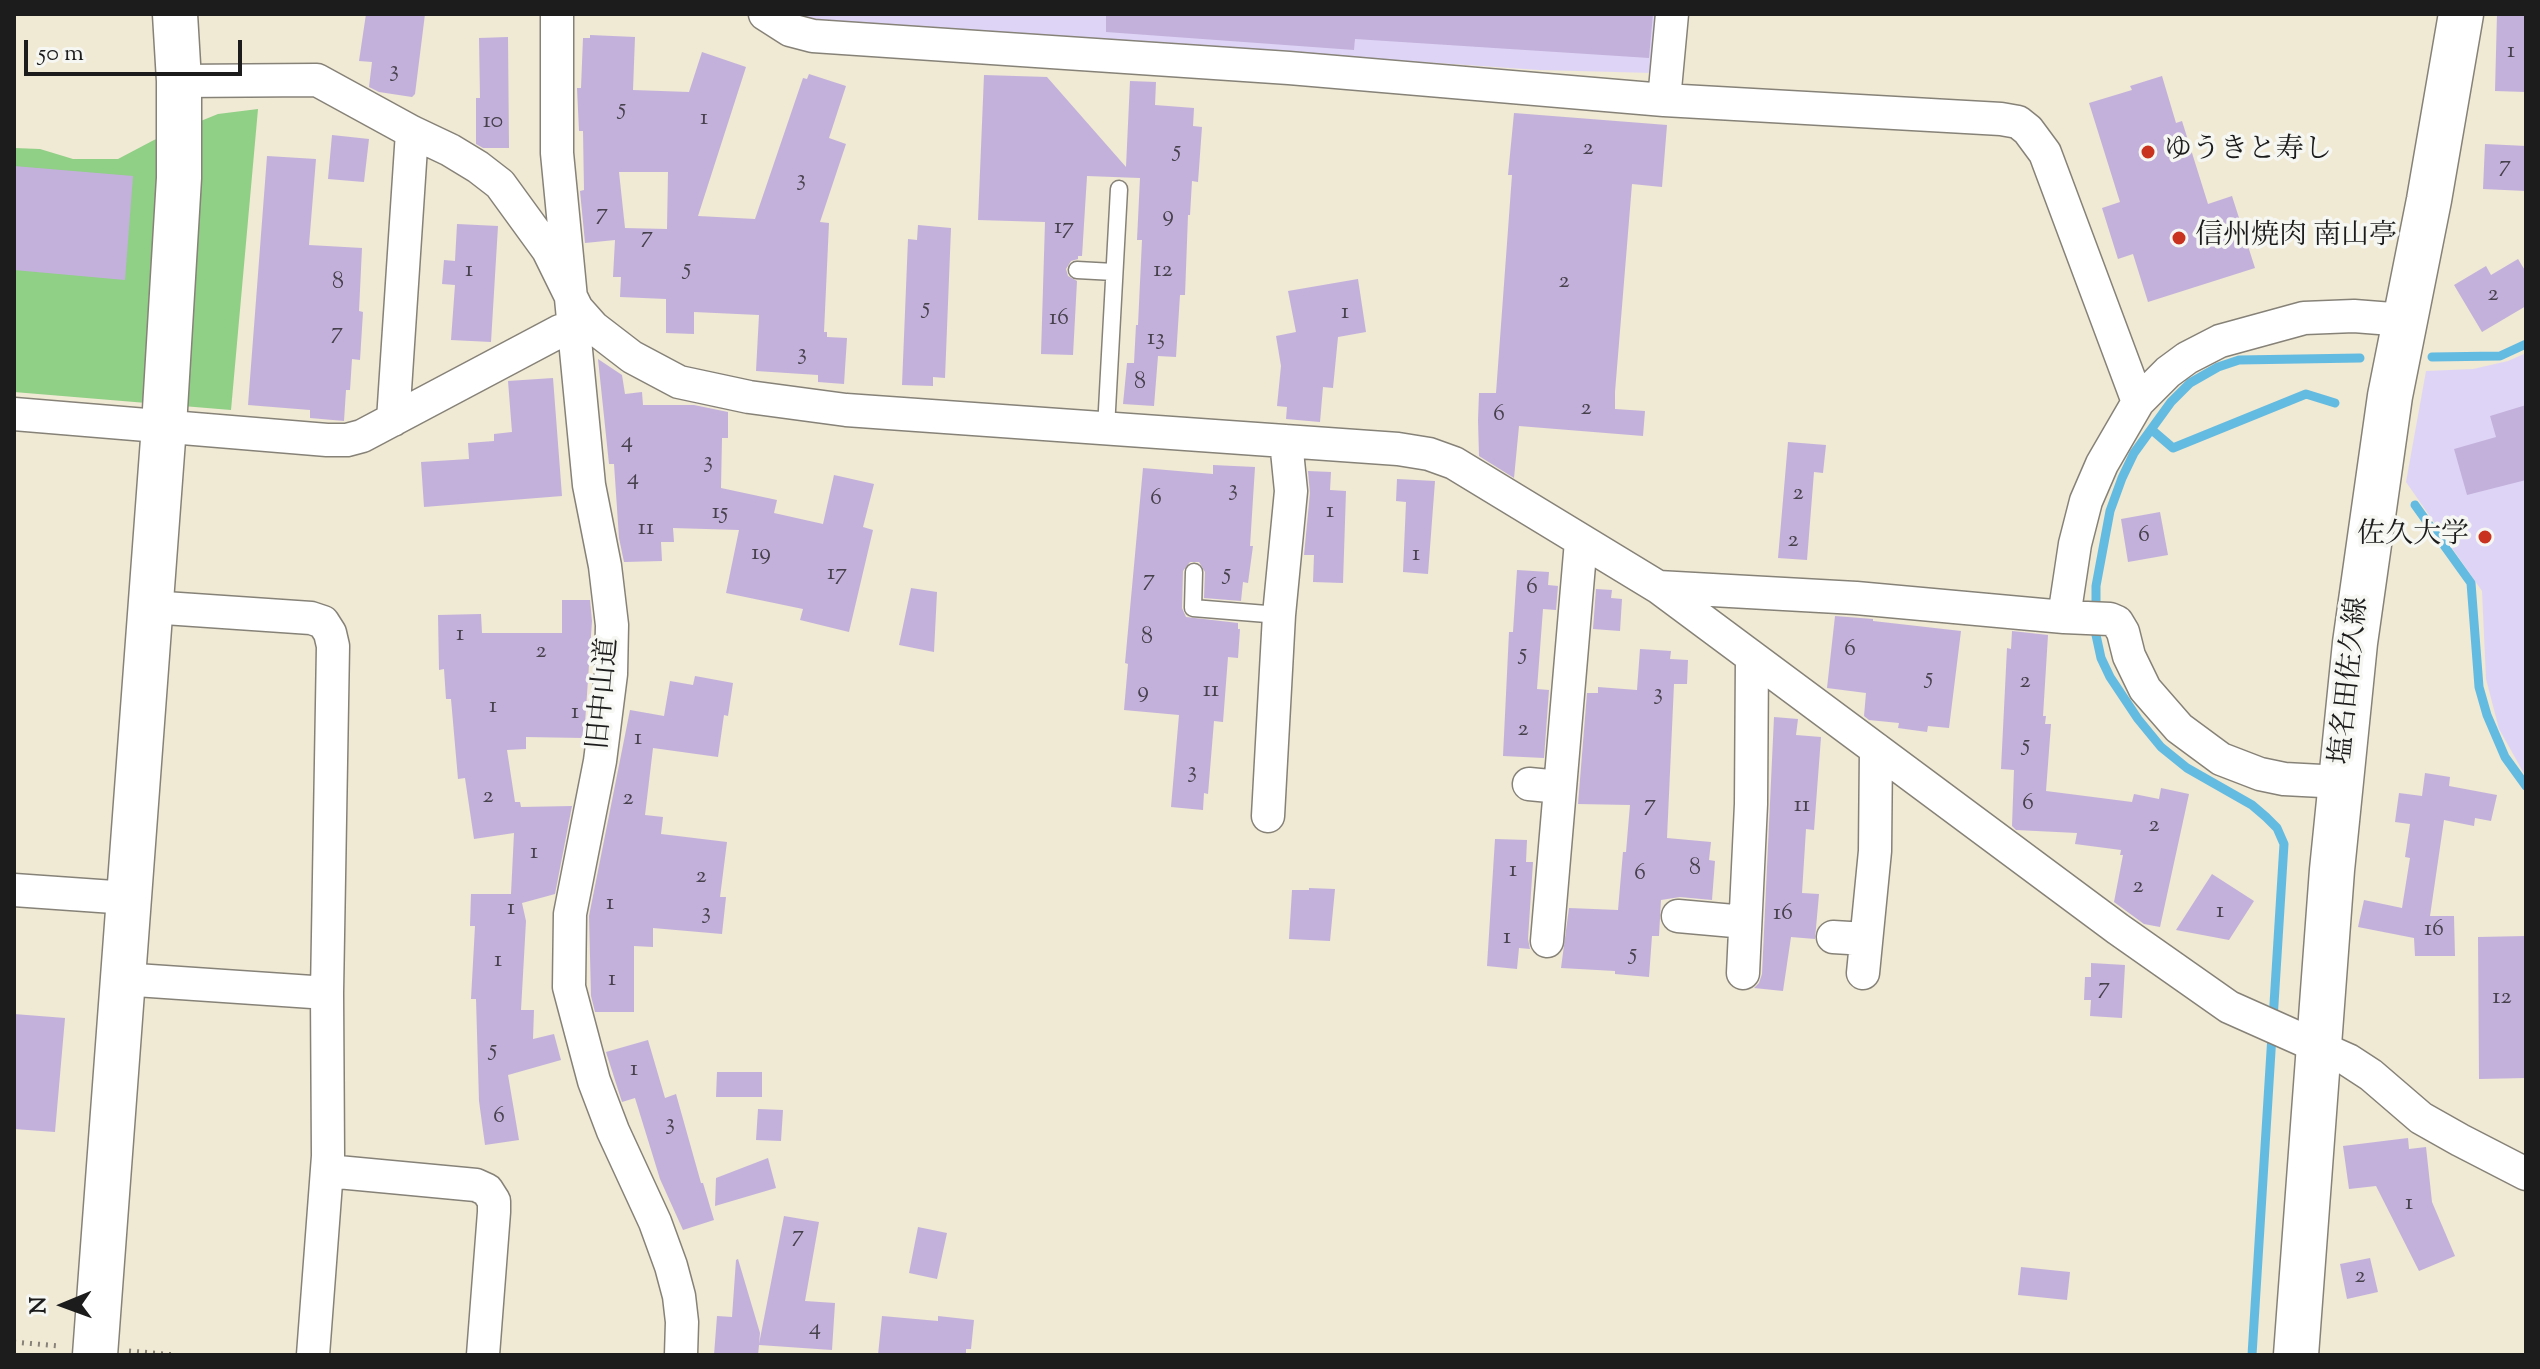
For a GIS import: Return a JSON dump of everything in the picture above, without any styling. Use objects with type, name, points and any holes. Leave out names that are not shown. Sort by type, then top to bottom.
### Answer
[{"type":"street","points":[[95,1355],[164,426],[179,178],[175,14]]},
{"type":"street","name":"旧中山道","points":[[557,14],[557,153],[589,485],[605,566],[612,625],[611,674],[600,761],[570,914],[569,987],[594,1081],[671,1266],[682,1322],[681,1355]]},
{"type":"street","points":[[765,14],[790,30],[813,36],[1289,68],[1664,100],[2018,122],[2037,139],[2045,153],[2138,402]]},
{"type":"street","points":[[1664,100],[1672,14]]},
{"type":"street","name":"塩名田佐久線","points":[[2296,1355],[2291,1034],[2341,782],[2355,643],[2390,396],[2440,142],[2461,14]]},
{"type":"street","points":[[179,81],[317,80],[450,150],[500,184],[548,250],[574,313],[632,357],[679,382],[714,391],[846,410],[1398,449],[1429,454],[1454,463],[1658,587],[2229,1007],[2348,1060],[2371,1075],[2421,1118],[2526,1174]]},
{"type":"street","points":[[393,420],[412,132]]},
{"type":"street","points":[[14,414],[347,440],[362,436],[560,331],[574,313]]},
{"type":"street","points":[[2071,617],[2075,544],[2086,501],[2102,464],[2138,402],[2168,372],[2220,341],[2284,322],[2354,316],[2405,320]]},
{"type":"street","points":[[1268,816],[1279,615],[1291,491],[1286,441]]},
{"type":"street","points":[[1547,941],[1545,785],[1581,541]]},
{"type":"street","points":[[1658,587],[1856,598],[2110,619],[2117,622],[2123,632],[2129,656],[2145,689],[2179,728],[2196,742],[2221,759],[2260,774],[2284,779],[2341,782]]},
{"type":"street","points":[[150,607],[311,618],[323,622],[333,646],[327,1171],[313,1355]]},
{"type":"street","points":[[1743,973],[1751,804],[1752,657]]},
{"type":"street","points":[[1863,973],[1875,851],[1876,749]]},
{"type":"street","points":[[14,890],[128,898]]},
{"type":"street","points":[[1678,916],[1745,922]]},
{"type":"street","points":[[1833,937],[1866,939]]},
{"type":"street","points":[[121,979],[327,993]]},
{"type":"street","points":[[327,1171],[476,1185],[487,1190],[494,1201],[494,1212],[483,1355]]},
{"type":"lane","points":[[1106,428],[1119,189]]},
{"type":"lane","points":[[1077,270],[1114,272]]},
{"type":"lane","points":[[1194,572],[1193,608],[1279,615]]},
{"type":"shaded area","points":[[798,14],[1658,14],[1653,73],[1539,70],[807,20]]},
{"type":"shaded area","name":"佐久大学","points":[[2526,353],[2526,777],[2499,729],[2486,679],[2482,591],[2406,482],[2426,371],[2473,369],[2508,361]]},
{"type":"green space","points":[[258,109],[231,410],[14,392],[14,148],[40,149],[73,159],[118,159],[154,140],[218,114]]},
{"type":"building","points":[[366,14],[425,14],[415,94],[412,97],[379,92],[369,87],[372,62],[359,61]]},
{"type":"building","points":[[1106,14],[1653,14],[1649,58],[1355,39],[1354,50],[1106,32]]},
{"type":"building","points":[[2497,14],[2526,14],[2526,92],[2495,91]]},
{"type":"building","points":[[590,35],[635,37],[633,90],[689,92],[702,52],[746,67],[698,216],[755,219],[803,78],[807,79],[809,74],[846,86],[829,138],[846,144],[820,222],[829,223],[824,332],[827,332],[827,337],[847,338],[844,384],[818,382],[818,375],[756,371],[759,315],[694,312],[694,334],[666,333],[666,299],[620,297],[621,277],[613,277],[615,240],[585,243],[580,191],[584,190],[583,131],[579,131],[577,88],[581,88],[583,38],[590,38]],"holes":[[[619,172],[668,172],[667,229],[625,228]]]},
{"type":"building","points":[[508,37],[509,148],[483,148],[476,144],[476,98],[480,98],[479,38]]},
{"type":"building","points":[[984,75],[1047,77],[1126,167],[1130,81],[1156,82],[1155,105],[1194,108],[1193,126],[1202,127],[1198,182],[1192,181],[1188,215],[1185,295],[1180,295],[1176,357],[1158,356],[1154,406],[1123,404],[1127,363],[1134,363],[1138,325],[1142,240],[1137,240],[1140,178],[1087,176],[1082,256],[1071,261],[1066,269],[1068,276],[1077,281],[1073,355],[1041,354],[1045,222],[978,220]]},
{"type":"building","points":[[2162,76],[2176,123],[2182,121],[2208,204],[2232,196],[2255,268],[2148,302],[2133,254],[2118,259],[2102,208],[2120,202],[2089,103],[2132,90],[2130,86]]},
{"type":"building","points":[[1514,113],[1667,125],[1662,187],[1632,184],[1615,392],[1615,409],[1645,411],[1643,436],[1519,426],[1514,478],[1479,456],[1478,420],[1479,393],[1496,393]]},
{"type":"building","points":[[332,135],[369,139],[364,182],[328,179]]},
{"type":"building","points":[[2485,144],[2526,146],[2526,191],[2483,189]]},
{"type":"building","points":[[267,156],[316,159],[309,245],[362,248],[360,360],[352,359],[344,421],[310,418],[310,410],[248,405]]},
{"type":"building","points":[[14,166],[133,176],[125,280],[14,270]]},
{"type":"building","points":[[457,224],[498,226],[491,342],[451,340],[455,285],[442,284],[444,260],[455,261]]},
{"type":"building","points":[[918,225],[951,228],[945,378],[933,377],[933,386],[902,385],[908,239],[917,240]]},
{"type":"building","points":[[2518,259],[2526,272],[2526,306],[2482,332],[2454,285],[2486,266],[2491,275]]},
{"type":"building","points":[[1358,279],[1366,332],[1338,337],[1333,388],[1323,387],[1320,422],[1286,419],[1287,407],[1277,406],[1281,366],[1276,336],[1296,332],[1288,291]]},
{"type":"building","points":[[598,359],[622,375],[625,394],[642,392],[643,405],[694,405],[728,412],[728,438],[722,438],[721,488],[777,500],[774,513],[823,524],[834,475],[874,484],[863,527],[873,530],[849,632],[800,620],[803,609],[726,593],[739,530],[673,528],[674,542],[661,542],[662,561],[624,562],[619,538],[614,464],[609,464]]},
{"type":"building","points":[[553,378],[562,496],[424,507],[421,462],[469,459],[468,443],[494,441],[494,434],[512,432],[508,381]]},
{"type":"building","points":[[2526,405],[2526,480],[2467,495],[2454,449],[2496,437],[2490,416]]},
{"type":"building","points":[[1788,442],[1826,445],[1823,473],[1814,472],[1807,560],[1778,558]]},
{"type":"building","points":[[1213,465],[1255,467],[1250,546],[1253,546],[1248,583],[1243,582],[1241,601],[1204,598],[1205,572],[1199,562],[1190,562],[1183,571],[1182,608],[1186,617],[1238,623],[1240,629],[1238,658],[1228,657],[1223,722],[1214,721],[1208,794],[1204,793],[1203,810],[1171,807],[1179,715],[1124,710],[1128,664],[1125,663],[1143,468],[1213,474]]},
{"type":"building","points":[[1308,471],[1331,472],[1330,490],[1346,491],[1343,583],[1313,582],[1314,555],[1304,555],[1310,493]]},
{"type":"building","points":[[1397,479],[1435,481],[1428,574],[1403,572],[1406,502],[1396,501]]},
{"type":"building","points":[[2160,512],[2168,555],[2128,562],[2121,519]]},
{"type":"building","points":[[1517,570],[1549,572],[1548,585],[1558,586],[1556,610],[1543,609],[1537,689],[1549,690],[1544,758],[1503,756],[1509,632],[1513,632]]},
{"type":"building","points":[[911,588],[937,592],[934,652],[899,645]]},
{"type":"building","points":[[1596,589],[1612,590],[1611,598],[1622,599],[1620,631],[1593,629]]},
{"type":"building","points":[[562,600],[590,600],[592,621],[584,738],[526,737],[526,749],[507,750],[515,802],[520,802],[521,807],[572,806],[555,894],[522,903],[526,921],[521,1010],[534,1010],[533,1039],[554,1034],[561,1060],[508,1075],[519,1140],[485,1145],[479,1101],[476,999],[471,999],[475,926],[470,926],[471,894],[511,894],[514,833],[474,839],[465,778],[458,779],[451,699],[446,699],[444,669],[439,670],[438,615],[481,614],[482,633],[562,633]]},
{"type":"building","points":[[1835,616],[1961,631],[1949,728],[1928,726],[1927,732],[1898,728],[1899,723],[1869,720],[1864,716],[1866,693],[1827,688]]},
{"type":"building","points":[[2012,631],[2048,635],[2043,716],[2046,716],[2045,724],[2051,724],[2046,791],[2132,802],[2134,794],[2159,799],[2161,788],[2189,794],[2160,927],[2144,924],[2114,902],[2123,855],[2120,855],[2121,850],[2075,844],[2077,833],[2016,830],[2012,826],[2014,770],[2001,769],[2007,648],[2011,649]]},
{"type":"building","points":[[1640,649],[1671,651],[1670,659],[1688,660],[1687,684],[1674,684],[1667,838],[1711,842],[1709,860],[1715,861],[1712,900],[1680,897],[1661,900],[1659,936],[1652,936],[1649,977],[1615,974],[1615,971],[1561,968],[1569,908],[1618,910],[1630,805],[1578,804],[1587,693],[1598,693],[1598,687],[1637,690]]},
{"type":"building","points":[[695,676],[733,683],[728,716],[724,715],[718,757],[653,748],[645,815],[663,817],[661,834],[727,842],[720,897],[726,897],[722,934],[653,928],[653,947],[634,946],[634,1012],[595,1012],[591,996],[589,916],[630,710],[664,716],[670,681],[693,685]]},
{"type":"building","points":[[1774,717],[1798,719],[1796,735],[1821,737],[1814,830],[1806,829],[1802,893],[1819,894],[1815,939],[1791,937],[1783,991],[1754,988],[1762,974]]},
{"type":"building","points":[[2425,773],[2450,777],[2449,786],[2497,795],[2491,821],[2475,818],[2474,826],[2444,820],[2430,916],[2454,916],[2455,956],[2415,956],[2414,938],[2358,927],[2364,900],[2402,908],[2410,858],[2405,857],[2410,824],[2395,822],[2399,793],[2422,796]]},
{"type":"building","points":[[1495,839],[1527,840],[1526,862],[1533,862],[1530,949],[1519,948],[1517,969],[1487,966]]},
{"type":"building","points":[[2212,874],[2254,901],[2229,940],[2176,930]]},
{"type":"building","points":[[1335,889],[1330,941],[1289,939],[1292,890]]},
{"type":"building","points":[[2526,936],[2526,1078],[2479,1079],[2478,937]]},
{"type":"building","points":[[2091,963],[2125,965],[2122,1018],[2090,1016],[2091,1000],[2084,1000],[2085,977],[2091,977]]},
{"type":"building","points":[[14,1014],[65,1018],[55,1132],[14,1129]]},
{"type":"building","points":[[648,1040],[665,1098],[676,1094],[714,1220],[683,1230],[660,1179],[635,1098],[622,1102],[606,1052]]},
{"type":"building","points":[[717,1072],[762,1072],[762,1097],[716,1097]]},
{"type":"building","points":[[758,1109],[783,1110],[781,1141],[756,1140]]},
{"type":"building","points":[[2408,1138],[2409,1149],[2426,1147],[2432,1202],[2455,1256],[2419,1271],[2376,1186],[2349,1189],[2343,1146]]},
{"type":"building","points":[[768,1158],[776,1188],[715,1206],[716,1178]]},
{"type":"building","points":[[784,1216],[819,1222],[805,1301],[835,1303],[832,1350],[759,1345],[758,1355],[714,1355],[717,1316],[732,1317],[738,1259],[760,1333],[759,1344]]},
{"type":"building","points":[[918,1227],[947,1233],[937,1279],[909,1273]]},
{"type":"building","points":[[2370,1258],[2378,1292],[2347,1299],[2340,1264]]},
{"type":"building","points":[[2021,1267],[2070,1272],[2067,1300],[2018,1295]]},
{"type":"building","points":[[882,1316],[938,1321],[938,1316],[974,1320],[971,1349],[966,1349],[966,1355],[878,1355]]},
{"type":"waterway","points":[[2432,357],[2500,356],[2526,344]]},
{"type":"waterway","points":[[2273,1020],[2284,844],[2277,828],[2252,805],[2187,768],[2161,747],[2138,719],[2101,658],[2096,635],[2096,586],[2110,511],[2122,478],[2134,453],[2171,402],[2190,383],[2218,367],[2239,360],[2360,358]]},
{"type":"waterway","points":[[2152,430],[2173,448],[2306,394],[2335,403]]},
{"type":"waterway","points":[[2415,505],[2471,583],[2479,687],[2505,757],[2526,786]]},
{"type":"waterway","points":[[2252,1355],[2272,1035]]},
{"type":"place","name":"ゆうきと寿し","points":[[2148,152]]},
{"type":"place","name":"信州焼肉 南山亭","points":[[2179,238]]},
{"type":"place","name":"佐久大学","points":[[2485,537]]}]
